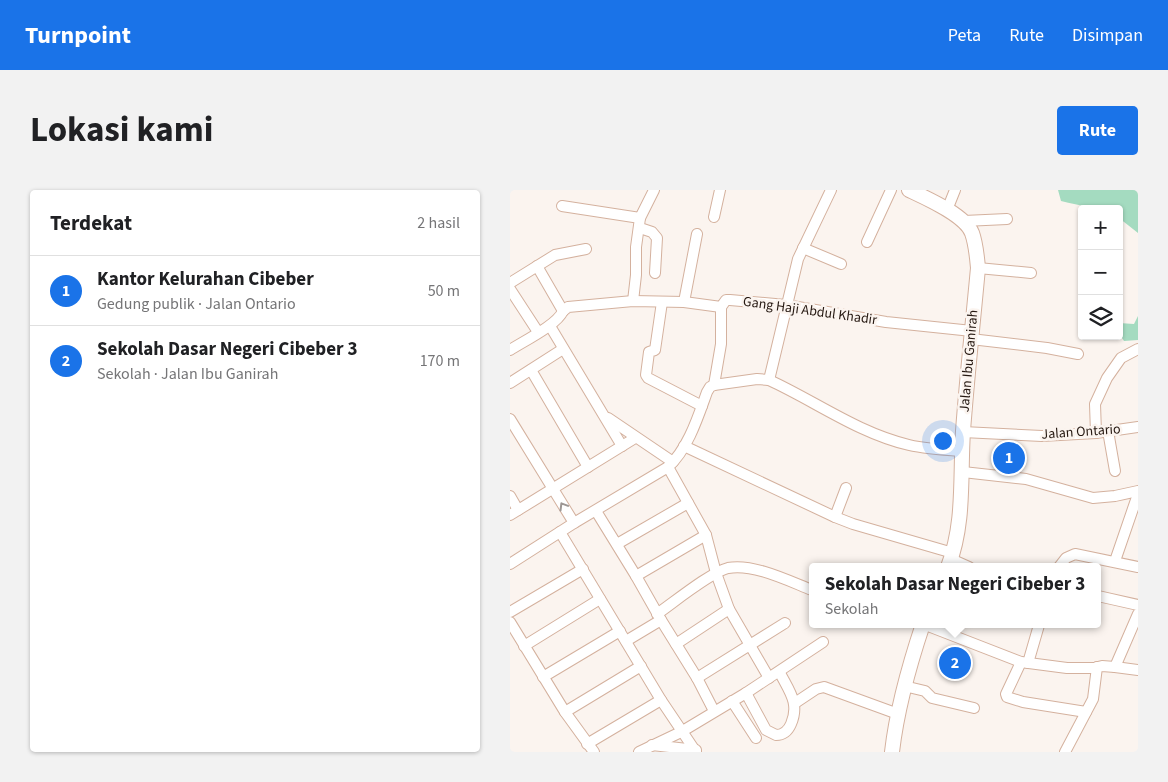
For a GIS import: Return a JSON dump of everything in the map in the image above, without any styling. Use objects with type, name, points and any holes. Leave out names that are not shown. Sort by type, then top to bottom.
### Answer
[{"type":"main road","points":[[909,190],[941,206],[964,221]]},
{"type":"main road","name":"Jalan Ibu Ganirah","points":[[951,560],[960,517],[963,432],[978,268],[973,234],[964,221]]},
{"type":"main road","points":[[892,752],[904,686],[922,628]]},
{"type":"street","points":[[633,301],[636,275],[636,246],[640,223],[654,190]]},
{"type":"street","points":[[714,217],[720,190]]},
{"type":"street","points":[[768,380],[798,258],[831,190]]},
{"type":"street","points":[[867,242],[891,190]]},
{"type":"street","points":[[947,210],[955,190]]},
{"type":"street","points":[[562,206],[640,223],[657,238],[655,272]]},
{"type":"street","points":[[964,221],[1008,219]]},
{"type":"street","points":[[684,302],[697,234]]},
{"type":"street","points":[[510,283],[555,255],[586,248]]},
{"type":"street","points":[[803,248],[841,264]]},
{"type":"street","points":[[510,350],[550,326],[560,317],[563,311],[537,266]]},
{"type":"street","points":[[978,268],[1031,273]]},
{"type":"street","points":[[510,288],[538,332]]},
{"type":"street","name":"Gang Haji Abdul Khadir","points":[[563,311],[568,307],[633,301],[684,302],[721,307],[726,300],[730,300],[786,305],[1078,354]]},
{"type":"street","points":[[662,302],[655,350],[649,352],[646,373],[648,378],[702,406]]},
{"type":"street","points":[[714,385],[721,344],[721,307]]},
{"type":"street","points":[[550,326],[622,446]]},
{"type":"street","points":[[510,383],[563,349]]},
{"type":"street","points":[[1096,433],[1095,404],[1107,378],[1121,358],[1138,349]]},
{"type":"street","points":[[530,370],[588,467]]},
{"type":"street","points":[[510,564],[670,465],[684,446],[707,392],[714,385],[757,379],[768,380],[849,422],[891,440],[909,445],[962,451]]},
{"type":"street","points":[[605,416],[670,465],[706,535],[716,573],[729,609],[769,678]]},
{"type":"street","points":[[510,419],[574,523]]},
{"type":"street","name":"Jalan Ontario","points":[[963,432],[1042,436],[1138,428]]},
{"type":"street","points":[[1108,430],[1115,471]]},
{"type":"street","points":[[510,496],[514,512],[635,438]]},
{"type":"street","points":[[684,446],[834,517],[951,560]]},
{"type":"street","points":[[963,472],[1026,479],[1093,498],[1138,493],[1115,561]]},
{"type":"street","points":[[834,517],[846,488]]},
{"type":"street","points":[[617,544],[688,503]]},
{"type":"street","points":[[596,511],[697,678],[714,711]]},
{"type":"street","points":[[560,532],[661,700],[681,732],[696,751]]},
{"type":"street","points":[[636,576],[706,535]]},
{"type":"street","points":[[1062,563],[1066,558],[1074,554],[1138,567]]},
{"type":"street","points":[[626,641],[716,573],[728,568],[738,567],[754,570],[809,589]]},
{"type":"street","points":[[510,612],[583,569]]},
{"type":"street","points":[[1101,597],[1138,605]]},
{"type":"street","points":[[524,646],[600,599]]},
{"type":"street","points":[[676,644],[729,609]]},
{"type":"street","points":[[1115,667],[1138,614]]},
{"type":"street","points":[[510,622],[565,712],[591,748],[661,700]]},
{"type":"street","points":[[697,678],[785,623]]},
{"type":"street","points":[[933,628],[1024,663],[1073,668],[1115,667],[1138,670]]},
{"type":"street","points":[[1038,628],[1024,663],[1006,694],[1008,697],[1024,702],[1086,712]]},
{"type":"street","points":[[544,677],[620,631]]},
{"type":"street","points":[[646,749],[681,732],[780,673],[823,642]]},
{"type":"street","points":[[565,712],[641,666]]},
{"type":"street","points":[[1065,752],[1094,694],[1097,667]]},
{"type":"street","points":[[746,693],[766,730],[776,735],[785,732],[790,727],[795,715],[795,704],[780,673]]},
{"type":"street","points":[[904,686],[925,690],[932,698],[974,708]]},
{"type":"street","points":[[795,704],[816,689],[824,687],[898,714]]},
{"type":"street","points":[[732,701],[756,738]]},
{"type":"street","points":[[646,749],[696,751]]},
{"type":"green space","points":[[1058,190],[1138,190],[1138,233],[1123,221],[1123,205],[1080,205],[1061,201]]},
{"type":"green space","points":[[1138,316],[1138,340],[1124,341],[1123,323],[1134,324]]},
{"type":"place","name":"Kantor Kelurahan Cibeber","points":[[1009,458]]},
{"type":"place","name":"Sekolah Dasar Negeri Cibeber 3","points":[[955,663]]}]
